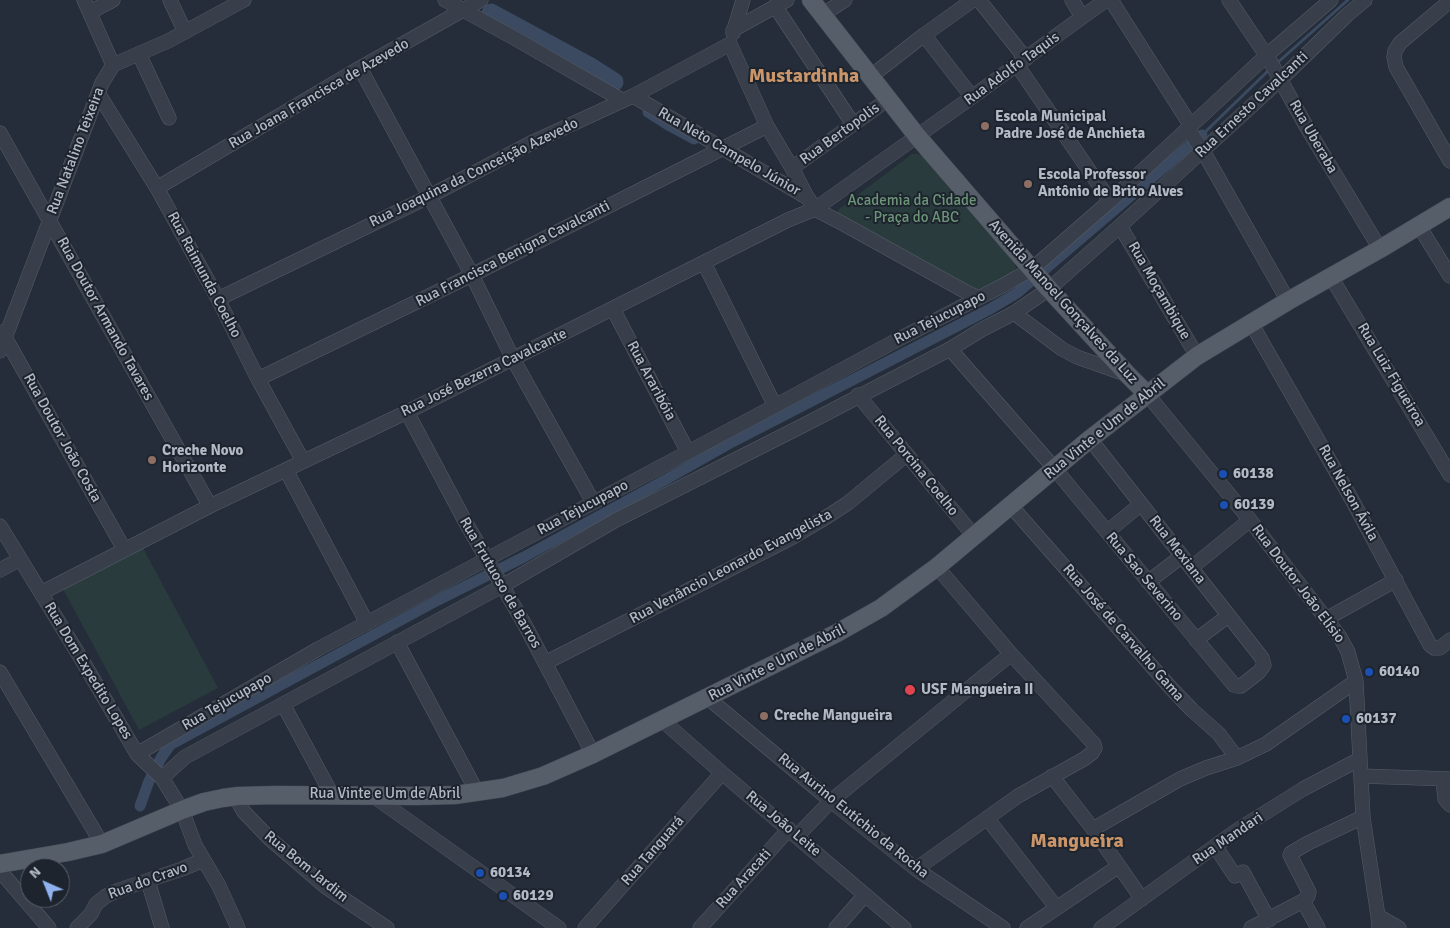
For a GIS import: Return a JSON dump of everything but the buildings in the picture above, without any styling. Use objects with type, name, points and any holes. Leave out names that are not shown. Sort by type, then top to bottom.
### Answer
[{"type":"main road","name":"Avenida Manoel Gonçalves da Luz","points":[[811,0],[887,100],[917,136],[1048,287],[1147,394]]},
{"type":"main road","name":"Rua Vinte e Um de Abril","points":[[0,864],[102,844],[204,802],[238,796],[455,795],[503,788],[543,776],[593,754],[857,623],[881,608],[937,568],[1090,439],[1197,356],[1288,300],[1332,277],[1450,207]]},
{"type":"street","points":[[113,0],[87,6],[113,65],[168,42],[244,0]]},
{"type":"street","points":[[170,0],[185,32]]},
{"type":"street","name":"Rua Neto Campelo Júnior","points":[[445,0],[722,149],[838,221],[979,298]]},
{"type":"street","name":"Rua Joana Francisca de Azevedo","points":[[157,188],[360,68],[481,0]]},
{"type":"street","points":[[743,0],[730,44],[767,126],[811,203]]},
{"type":"street","points":[[822,15],[845,0]]},
{"type":"street","points":[[870,77],[973,0]]},
{"type":"street","points":[[979,0],[1110,201]]},
{"type":"street","points":[[1072,0],[1082,17]]},
{"type":"street","name":"Rua Adolfo Taquis","points":[[917,136],[1106,0]]},
{"type":"street","points":[[1111,0],[1194,136],[1288,300]]},
{"type":"street","name":"Rua Uberaba","points":[[1229,0],[1268,58],[1306,126],[1380,249]]},
{"type":"street","name":"Rua Ernesto Cavalcanti","points":[[1048,287],[1120,226],[1194,136],[1268,58],[1331,0]]},
{"type":"street","name":"Rua Ernesto Cavalcanti","points":[[1033,270],[1110,201],[1194,136],[1280,78],[1365,0]]},
{"type":"street","points":[[1450,1],[1400,43],[1394,57],[1396,67],[1450,161]]},
{"type":"street","points":[[733,30],[781,3],[853,124]]},
{"type":"street","points":[[924,35],[972,97]]},
{"type":"street","name":"Rua Joaquina da Conceição Azevedo","points":[[218,298],[430,196],[533,142],[627,98],[730,44]]},
{"type":"street","points":[[139,54],[170,118]]},
{"type":"street","name":"Rua Natalino Teixeira","points":[[0,351],[3,332],[50,221],[102,83],[113,65]]},
{"type":"street","points":[[360,68],[472,275],[513,359],[594,502]]},
{"type":"street","name":"Rua Raimunda Coelho","points":[[98,93],[157,188],[218,298],[258,379],[303,461]]},
{"type":"street","name":"Rua Bertopolis","points":[[792,168],[887,100]]},
{"type":"street","name":"Rua Francisca Benigna Cavalcanti","points":[[258,379],[472,275],[767,126]]},
{"type":"street","name":"Rua Doutor Armando Tavares","points":[[0,132],[210,506]]},
{"type":"street","name":"Rua José Bezerra Cavalcante","points":[[41,592],[210,506],[407,412],[788,220],[811,203],[917,136]]},
{"type":"street","name":"Rua Moçambique","points":[[1120,226],[1197,356]]},
{"type":"street","points":[[1420,226],[1450,276]]},
{"type":"street","points":[[704,263],[775,406]]},
{"type":"street","name":"Rua Tejucupapo","points":[[142,759],[318,649],[488,562],[594,502],[898,339],[1033,270]]},
{"type":"street","name":"Rua Luiz Figueiroa","points":[[1332,277],[1446,459],[1450,474]]},
{"type":"street","name":"Rua Tejucupapo","points":[[160,776],[185,757],[616,520],[804,425],[1014,313],[1048,287]]},
{"type":"street","name":"Rua Araribóia","points":[[613,309],[688,452]]},
{"type":"street","points":[[1014,313],[1062,349],[1077,357],[1128,375]]},
{"type":"street","name":"Rua Nelson Ávila","points":[[1251,323],[1351,498],[1430,645],[1434,648],[1440,648],[1450,640]]},
{"type":"street","name":"Rua Doutor João Costa","points":[[3,332],[124,549]]},
{"type":"street","name":"Rua Sao Severino","points":[[950,348],[1055,469],[1234,685]]},
{"type":"street","name":"Rua Doutor João Elísio","points":[[1147,394],[1250,520],[1340,637],[1348,652],[1356,681],[1363,817],[1378,922]]},
{"type":"street","name":"Rua Porcina Coelho","points":[[858,395],[974,536]]},
{"type":"street","name":"Rua Frutuoso de Barros","points":[[407,412],[593,754]]},
{"type":"street","name":"Rua Mexiana","points":[[1090,439],[1262,658],[1264,665],[1259,672],[1241,686],[1234,685]]},
{"type":"street","name":"Rua Venâncio Leonardo Evangelista","points":[[545,663],[783,542],[825,518],[848,503],[906,455]]},
{"type":"street","points":[[286,470],[367,623]]},
{"type":"street","points":[[1107,532],[1141,504]]},
{"type":"street","name":"Rua José de Carvalho Gama","points":[[1011,506],[1170,687],[1219,734],[1237,758]]},
{"type":"street","points":[[1191,568],[1250,520]]},
{"type":"street","name":"Rua Dom Expedito Lopes","points":[[0,526],[142,759],[160,776],[182,810],[195,845],[219,886],[238,928]]},
{"type":"street","points":[[1148,582],[1182,556]]},
{"type":"street","points":[[0,570],[20,559]]},
{"type":"street","points":[[916,869],[1018,796],[1088,756],[1095,748],[1094,744],[1010,654],[937,568]]},
{"type":"street","points":[[1326,619],[1396,580]]},
{"type":"street","points":[[1196,640],[1228,616]]},
{"type":"street","points":[[397,642],[476,792]]},
{"type":"street","name":"Rua Aracati","points":[[700,928],[793,833],[1010,654]]},
{"type":"street","points":[[0,672],[102,844]]},
{"type":"street","points":[[1093,829],[1180,779],[1237,758],[1266,744],[1356,681]]},
{"type":"street","name":"Rua Aurino Eutíchio da Rocha","points":[[708,698],[916,869],[1002,928]]},
{"type":"street","points":[[282,704],[332,795]]},
{"type":"street","name":"Rua João Leite","points":[[662,720],[904,928]]},
{"type":"street","name":"Rua Mandari","points":[[1101,928],[1236,831],[1304,789],[1360,759]]},
{"type":"street","name":"Rua Tanguará","points":[[585,928],[722,773]]},
{"type":"street","points":[[1052,776],[1093,829],[1142,899]]},
{"type":"street","points":[[1361,776],[1447,780],[1445,799],[1450,805]]},
{"type":"street","points":[[372,795],[559,928]]},
{"type":"street","name":"Rua Bom Jardim","points":[[238,796],[239,803],[244,812],[270,839],[326,887],[387,928]]},
{"type":"street","points":[[409,823],[405,812],[406,806],[418,796]]},
{"type":"street","points":[[1254,928],[1305,900],[1309,894],[1290,854],[1308,842],[1363,817]]},
{"type":"street","points":[[987,818],[1056,907]]},
{"type":"street","points":[[1215,846],[1235,876],[1243,872],[1269,920]]},
{"type":"street","name":"Rua do Cravo","points":[[77,928],[92,923],[96,904],[106,896],[203,860]]},
{"type":"street","points":[[1026,928],[1119,866]]},
{"type":"street","points":[[0,871],[49,928]]},
{"type":"street","points":[[148,881],[162,928]]},
{"type":"street","points":[[836,928],[866,895]]},
{"type":"street","points":[[1305,900],[1318,928]]},
{"type":"street","points":[[1378,922],[1399,928]]},
{"type":"green space","name":"Academia da Cidade - Praça do ABC","points":[[912,154],[923,156],[1015,263],[1016,271],[980,292],[837,213],[839,209]]},
{"type":"green space","points":[[142,546],[218,688],[139,730],[63,589]]},
{"type":"waterway","points":[[1276,64],[1348,0]]},
{"type":"waterway","points":[[491,13],[589,66],[614,82]]},
{"type":"waterway","points":[[1202,135],[1269,70]]},
{"type":"waterway","points":[[648,112],[694,139]]},
{"type":"waterway","points":[[140,806],[149,781],[170,745],[438,600],[524,557],[732,442],[990,309],[1017,293],[1202,135]]},
{"type":"place","name":"Escola Municipal Padre José de Anchieta","points":[[985,126]]},
{"type":"place","name":"Escola Professor Antônio de Brito Alves","points":[[1028,184]]},
{"type":"place","name":"Creche Novo Horizonte","points":[[152,460]]},
{"type":"place","name":"60138","points":[[1223,474]]},
{"type":"place","name":"60139","points":[[1224,505]]},
{"type":"place","name":"60140","points":[[1369,672]]},
{"type":"place","name":"USF Mangueira II","points":[[910,690]]},
{"type":"place","name":"Creche Mangueira","points":[[764,716]]},
{"type":"place","name":"60137","points":[[1346,719]]},
{"type":"place","name":"60134","points":[[480,873]]},
{"type":"place","name":"60129","points":[[503,896]]},
{"type":"district","name":"Mustardinha","points":[[804,77]]},
{"type":"district","name":"Mangueira","points":[[1077,842]]}]
